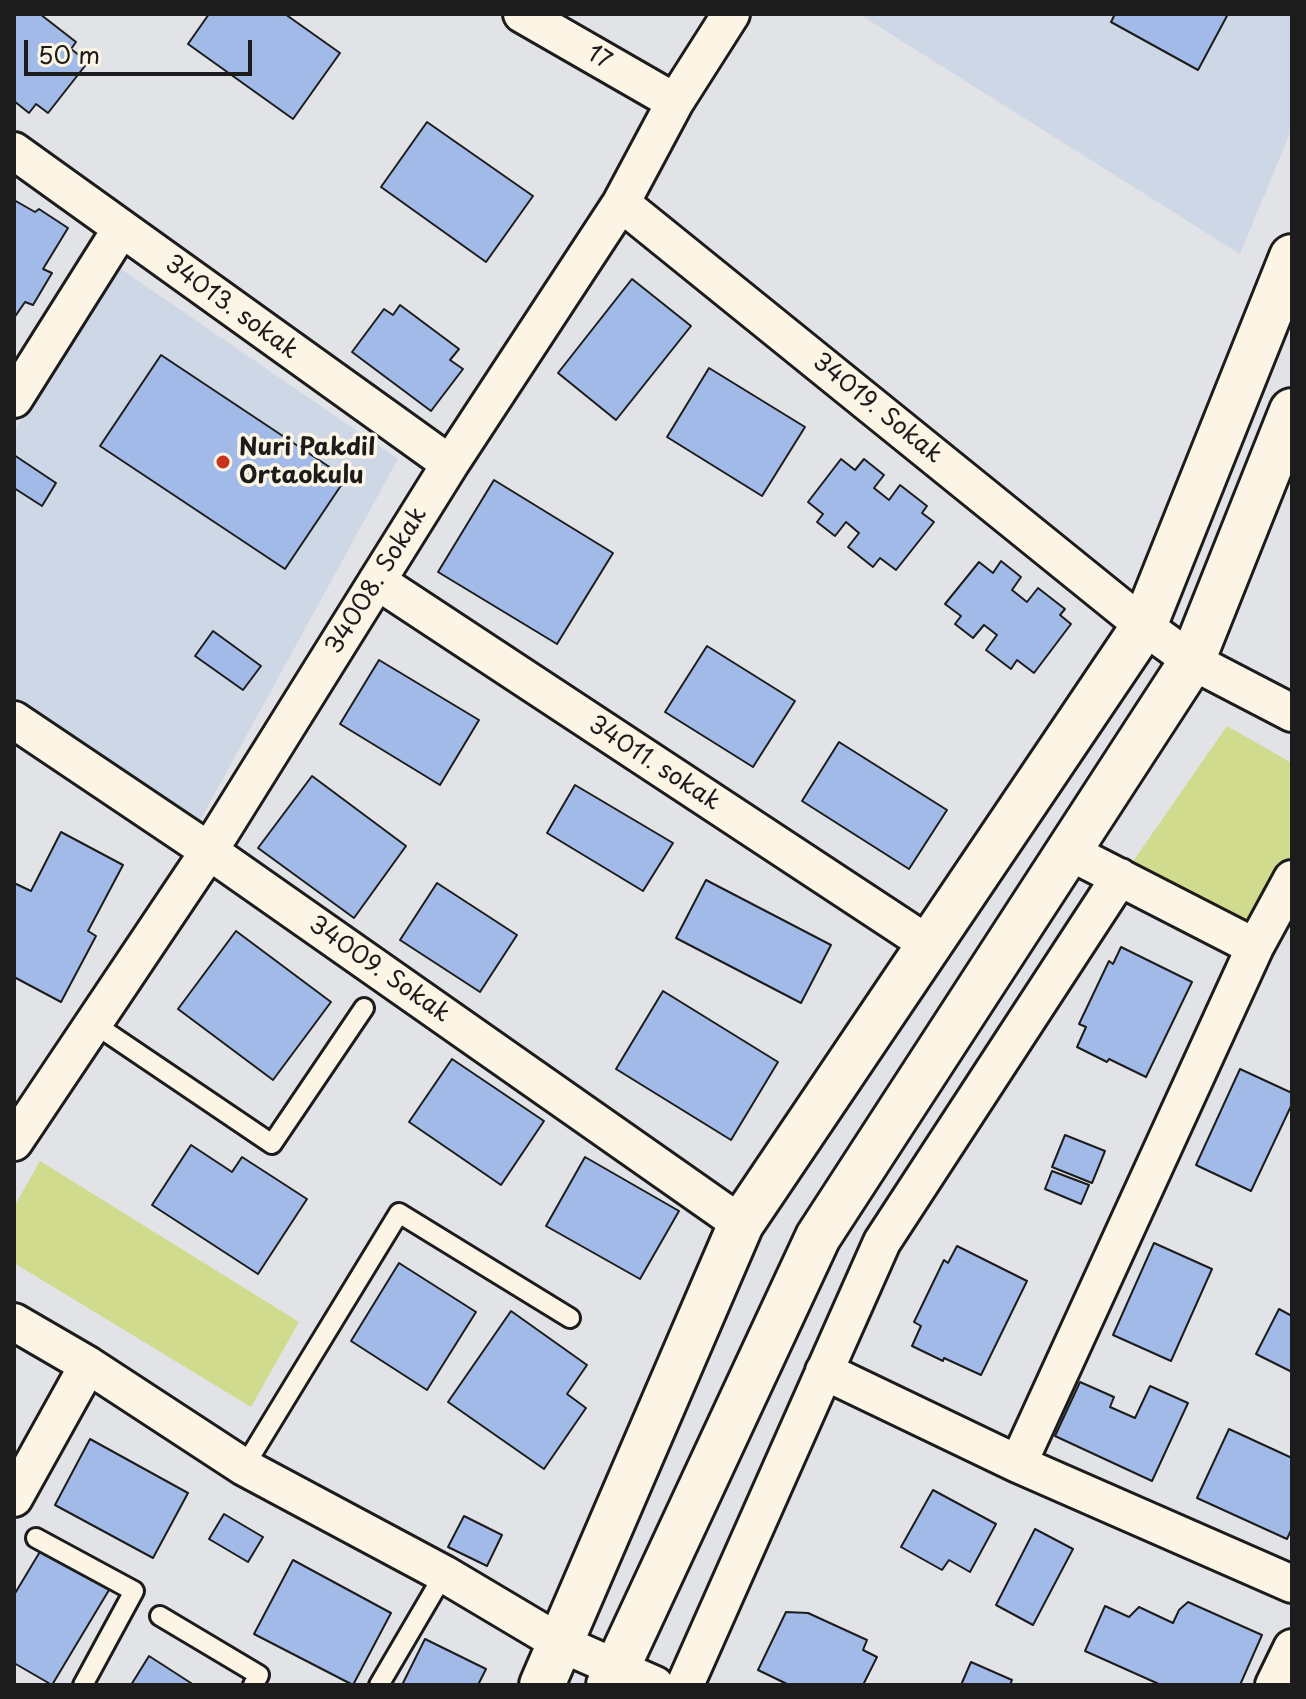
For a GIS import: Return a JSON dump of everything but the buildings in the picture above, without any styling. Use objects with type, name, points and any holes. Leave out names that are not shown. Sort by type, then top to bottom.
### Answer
[{"type":"street","name":"17","points":[[522,14],[675,102]]},
{"type":"street","name":"34008. Sokak","points":[[14,1142],[209,851],[450,464],[621,203],[675,102],[731,14]]},
{"type":"street","name":"34013. sokak","points":[[14,151],[450,464]]},
{"type":"street","name":"34019. Sokak","points":[[621,203],[1138,621],[1192,661],[1292,713]]},
{"type":"street","points":[[14,399],[121,229]]},
{"type":"street","points":[[542,1685],[741,1224],[931,946],[1138,621],[1292,257]]},
{"type":"street","points":[[14,1322],[88,1365],[244,1467],[444,1574],[626,1679],[818,1237],[1192,661],[1292,411]]},
{"type":"street","name":"34011. sokak","points":[[377,581],[931,946]]},
{"type":"street","name":"34009. Sokak","points":[[14,720],[209,851],[741,1224]]},
{"type":"street","points":[[1068,851],[1255,947]]},
{"type":"street","points":[[685,1685],[882,1242],[1120,877]]},
{"type":"street","points":[[1018,1464],[1255,947],[1292,879]]},
{"type":"street","points":[[14,1498],[88,1365]]},
{"type":"street","points":[[824,1371],[1018,1464],[1292,1584]]},
{"type":"street","points":[[1274,1685],[1292,1648]]},
{"type":"lane","points":[[93,1023],[272,1144],[364,1008]]},
{"type":"lane","points":[[244,1467],[399,1213],[570,1318]]},
{"type":"lane","points":[[36,1538],[134,1591],[83,1685]]},
{"type":"lane","points":[[379,1685],[444,1574]]},
{"type":"lane","points":[[160,1616],[259,1675],[253,1685]]},
{"type":"shaded area","points":[[859,14],[1292,14],[1292,128],[1240,254]]},
{"type":"shaded area","points":[[115,265],[398,459],[198,824],[14,696],[14,432]]},
{"type":"green space","points":[[1227,726],[1292,763],[1292,857],[1251,938],[1127,870]]},
{"type":"green space","points":[[40,1161],[299,1322],[251,1407],[14,1263],[14,1207]]},
{"type":"place","name":"Nuri Pakdil Ortaokulu","points":[[223,462]]}]
